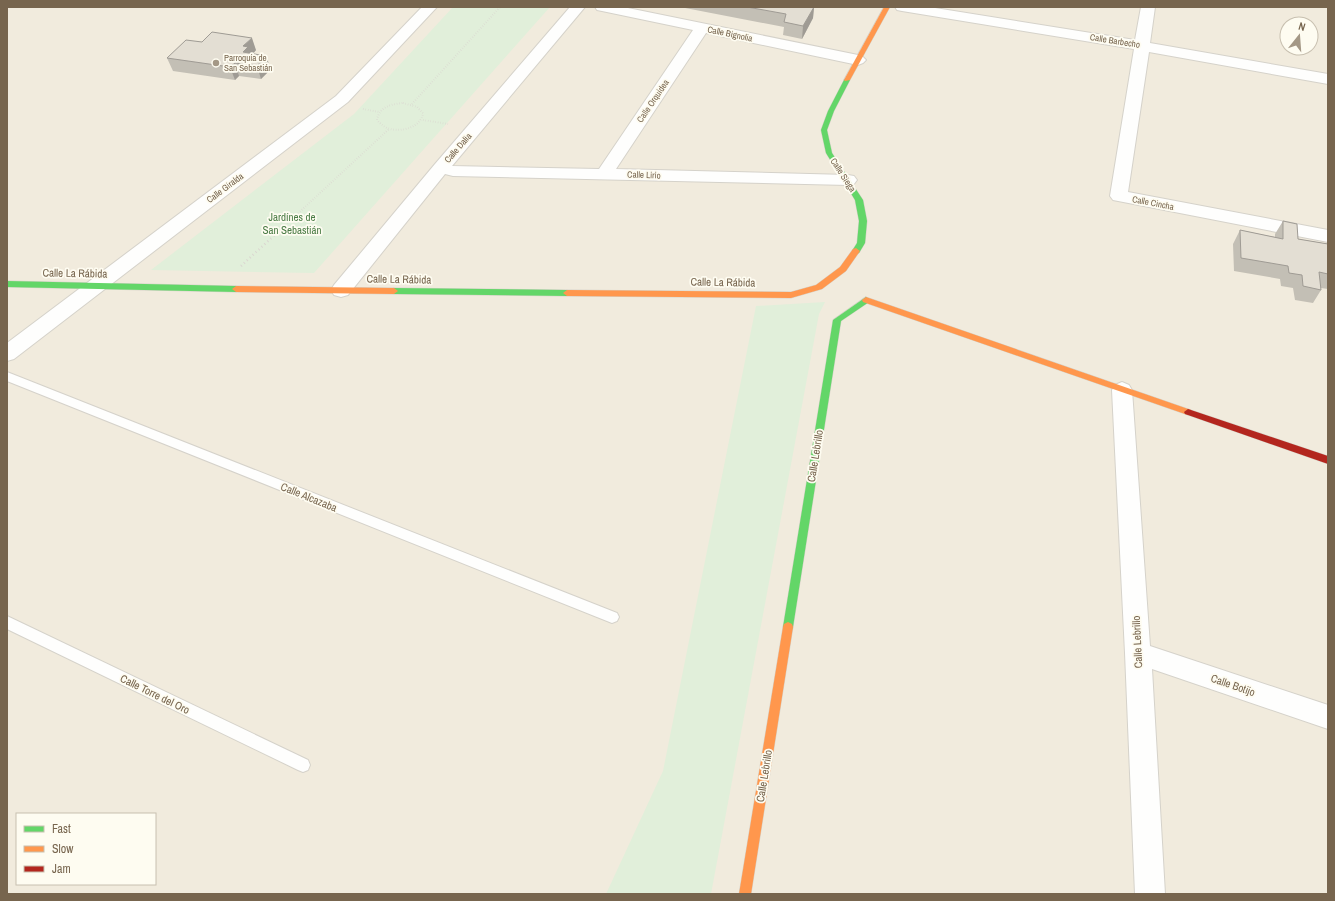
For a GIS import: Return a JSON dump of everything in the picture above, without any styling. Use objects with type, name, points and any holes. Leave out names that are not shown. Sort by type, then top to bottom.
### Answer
[{"type":"street","name":"Calle Giralda","points":[[7,354],[342,99],[430,7]]},
{"type":"street","name":"Calle Dalia","points":[[341,290],[441,168],[578,7]]},
{"type":"street","name":"Calle Bignolia","points":[[602,7],[858,60]]},
{"type":"street","name":"Calle Siega","points":[[791,295],[819,287],[843,269],[861,243],[864,221],[859,200],[848,180],[829,153],[824,130],[830,111],[887,7]]},
{"type":"street","name":"Calle Barbecho","points":[[902,7],[1142,46],[1328,79]]},
{"type":"street","name":"Calle Cincha","points":[[1148,7],[1119,196],[1328,236]]},
{"type":"street","name":"Calle Orquídea","points":[[604,174],[702,28]]},
{"type":"street","name":"Calle Lirio","points":[[441,168],[453,172],[848,180]]},
{"type":"street","name":"Calle La Rábida","points":[[7,284],[341,290],[791,295]]},
{"type":"street","name":"Calle Lebrillo","points":[[745,894],[837,320],[866,300],[1122,390],[1328,460]]},
{"type":"street","name":"Calle Lebrillo","points":[[1122,390],[1138,653],[1150,894]]},
{"type":"street","name":"Calle Botijo","points":[[1138,653],[1328,717]]},
{"type":"lane","name":"Calle Alcazaba","points":[[7,376],[612,617]]},
{"type":"lane","name":"Calle Torre del Oro","points":[[7,622],[303,765]]},
{"type":"path","points":[[412,104],[500,7]]},
{"type":"path","points":[[394,104],[412,104],[424,110],[425,115],[423,120],[409,128],[401,130],[389,129],[380,125],[377,120],[379,112],[384,108],[394,104]]},
{"type":"path","points":[[235,271],[389,129]]},
{"type":"shaded area","points":[[7,7],[1328,7],[1328,894],[7,894]]},
{"type":"green space","name":"Jardínes de San Sebastián","points":[[453,7],[550,7],[314,273],[151,270],[354,114]]},
{"type":"green space","points":[[825,302],[819,314],[711,894],[606,894],[663,771],[756,306]]},
{"type":"building","points":[[747,7],[814,7],[803,26],[784,22],[786,14]]},
{"type":"building","points":[[212,32],[252,38],[243,46],[248,47],[243,52],[266,56],[257,66],[235,63],[230,67],[167,58],[186,40],[202,42]]},
{"type":"building","points":[[1283,221],[1297,224],[1298,239],[1328,244],[1328,274],[1319,272],[1321,290],[1303,286],[1302,275],[1289,273],[1288,266],[1241,258],[1240,230],[1283,239]]},
{"type":"traffic: fast","points":[[847,80],[831,111],[824,130],[829,153],[859,200],[863,221],[861,243],[856,251]]},
{"type":"traffic: fast","points":[[7,284],[236,289]]},
{"type":"traffic: fast","points":[[394,291],[567,293]]},
{"type":"traffic: fast","points":[[788,627],[837,320],[866,300]]},
{"type":"traffic: slow","points":[[847,80],[887,7]]},
{"type":"traffic: slow","points":[[567,293],[791,295],[819,287],[843,269],[856,251]]},
{"type":"traffic: slow","points":[[236,289],[394,291]]},
{"type":"traffic: slow","points":[[866,300],[1188,412]]},
{"type":"traffic: slow","points":[[745,894],[788,627]]},
{"type":"traffic: jam","points":[[1188,412],[1328,460]]},
{"type":"place","name":"Parroquía de San Sebastián","points":[[216,63]]}]
